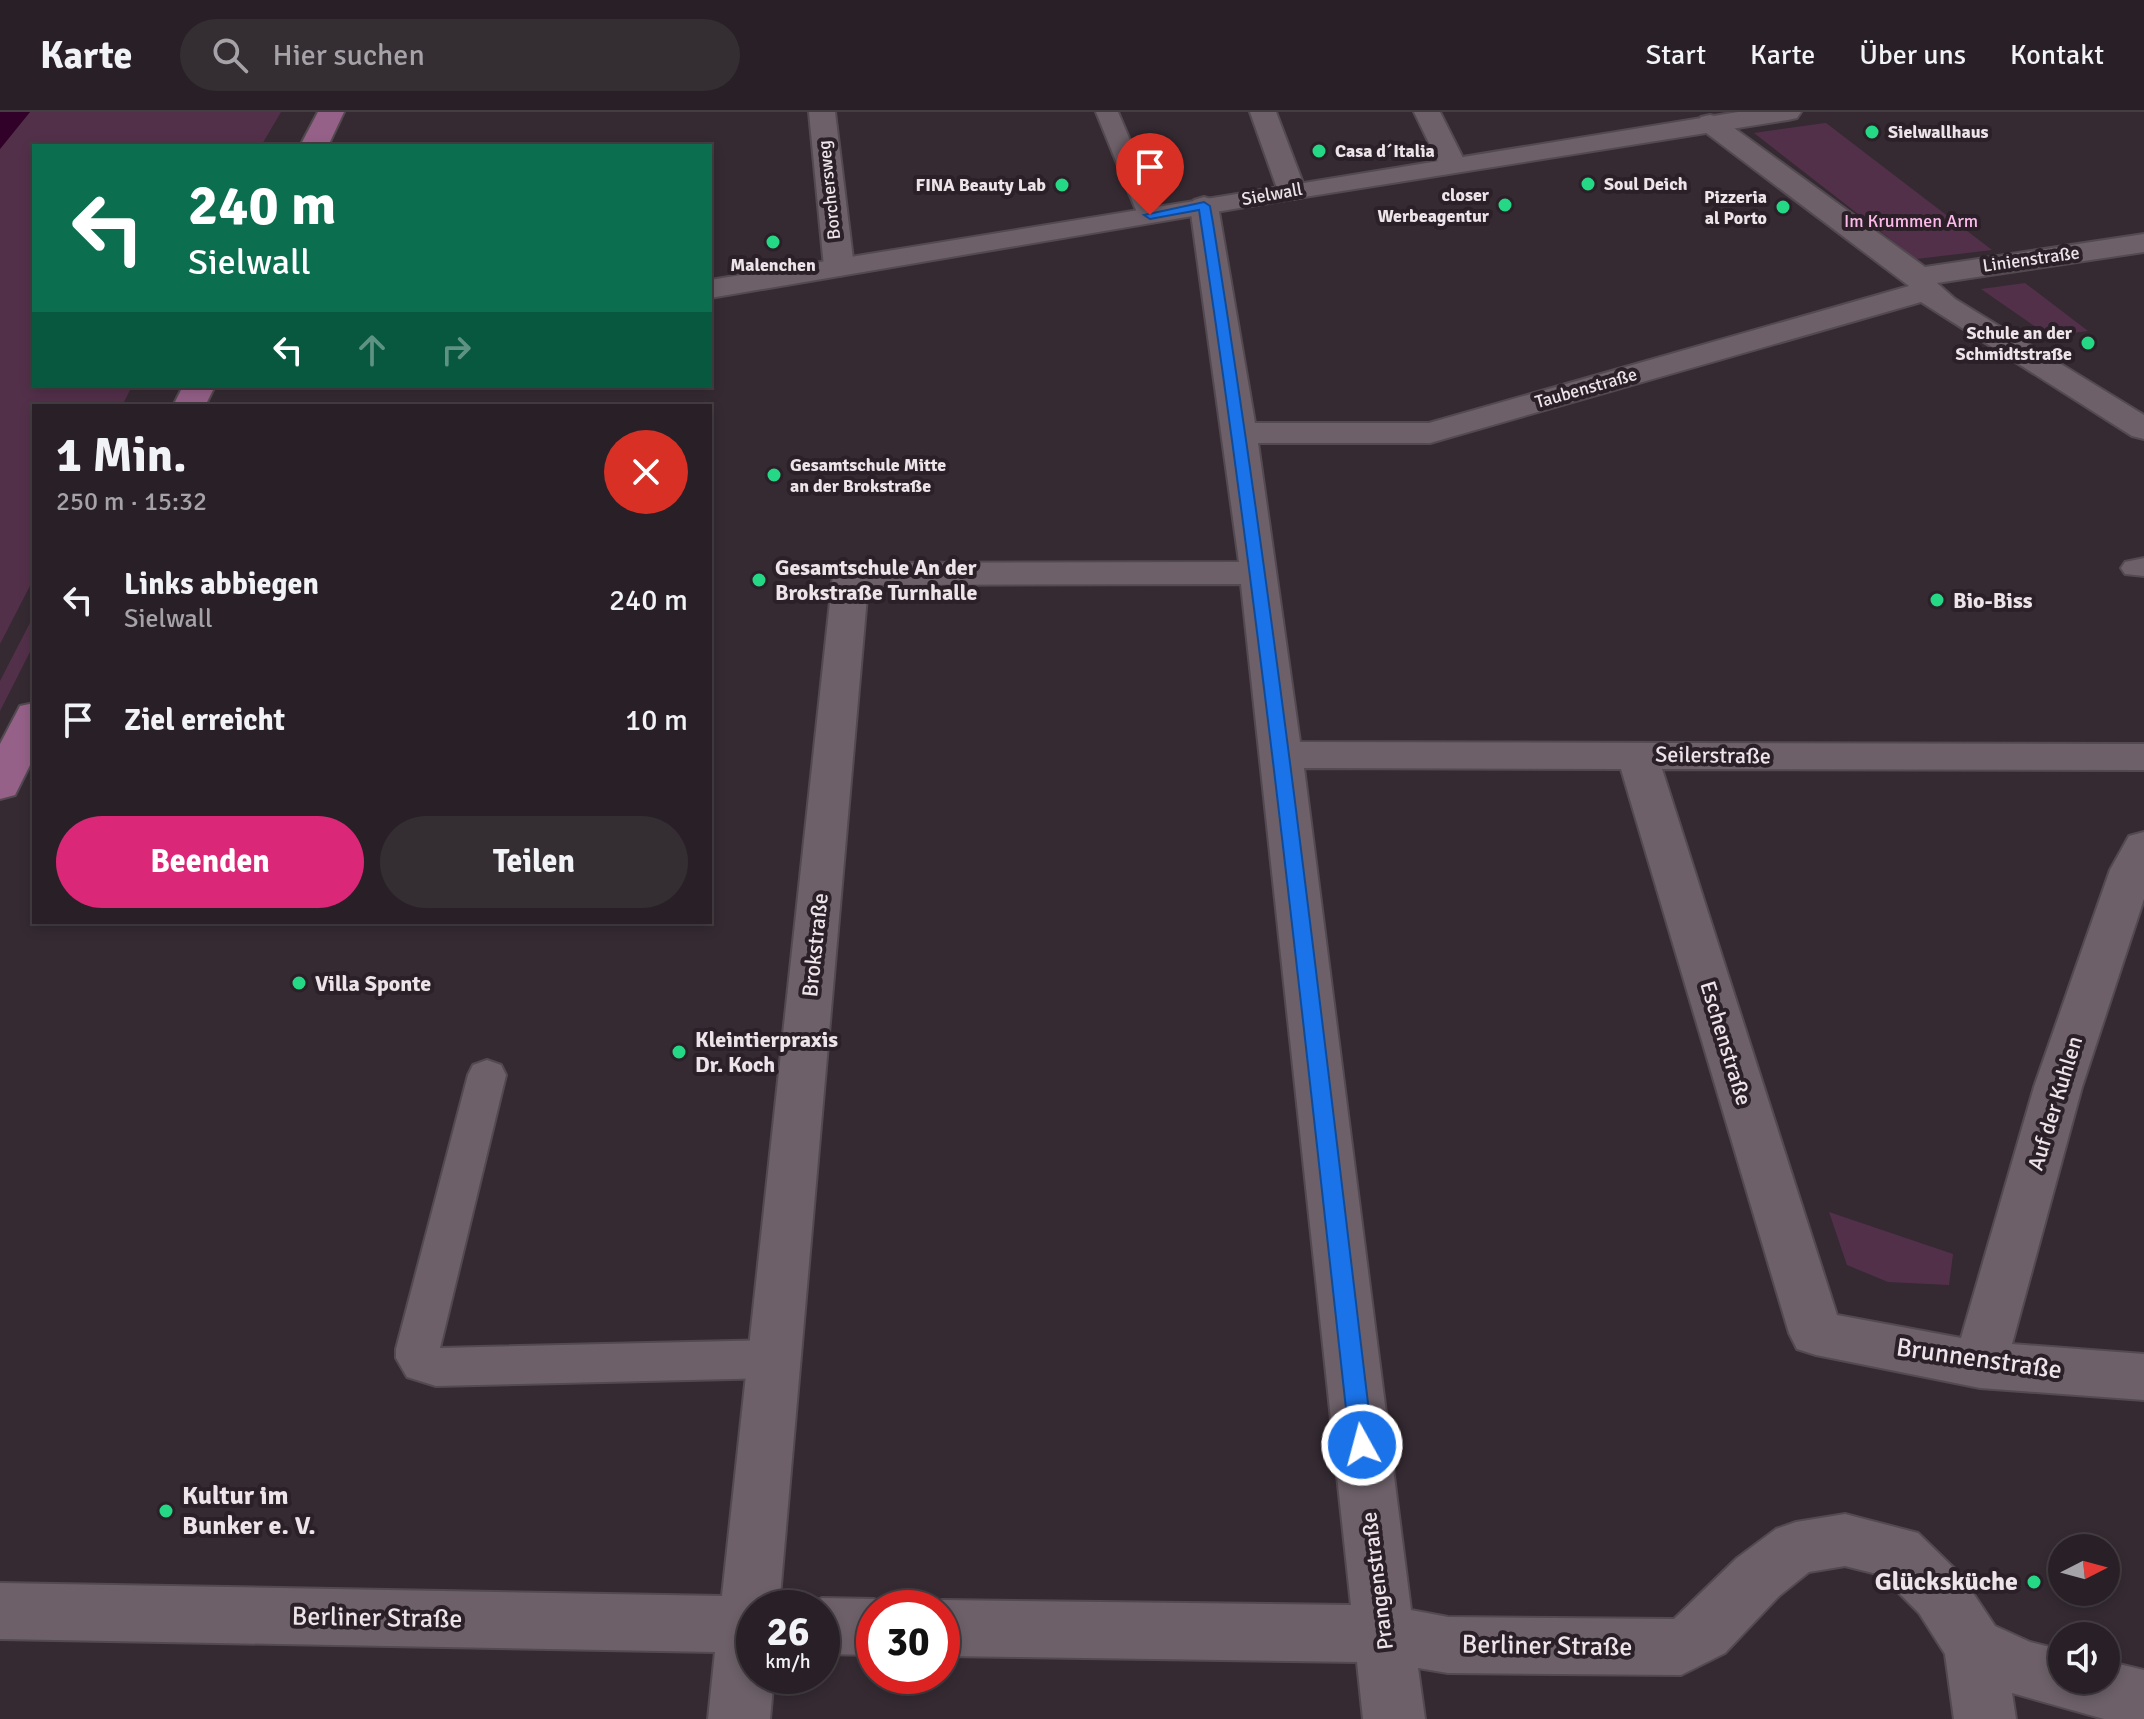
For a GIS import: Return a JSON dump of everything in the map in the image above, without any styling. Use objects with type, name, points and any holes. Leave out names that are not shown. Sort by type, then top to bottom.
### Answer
[{"type":"main road","points":[[315,144],[331,112]]},
{"type":"main road","points":[[0,786],[32,719]]},
{"type":"street","name":"Borchersweg","points":[[822,112],[839,267]]},
{"type":"street","points":[[1263,112],[1292,191]]},
{"type":"street","points":[[1427,112],[1452,164]]},
{"type":"street","name":"Sielwall","points":[[712,289],[1773,113]]},
{"type":"street","points":[[1710,123],[1922,284],[2144,429]]},
{"type":"street","name":"Prangenstraße","points":[[1204,206],[1240,433],[1282,755],[1394,1719]]},
{"type":"street","name":"Linienstraße","points":[[1922,284],[2144,243]]},
{"type":"street","name":"Taubenstraße","points":[[1240,433],[1430,433],[1922,284]]},
{"type":"street","name":"Brokstraße","points":[[755,1590],[774,1359],[851,574],[1257,573]]},
{"type":"street","name":"Seilerstraße","points":[[1282,755],[1637,754],[1878,759],[2144,757]]},
{"type":"street","name":"Eschenstraße","points":[[1637,754],[1816,1333]]},
{"type":"street","name":"Auf der Kuhlen","points":[[1980,1365],[2058,1087],[2140,864]]},
{"type":"street","name":"Brunnenstraße","points":[[1816,1333],[1980,1365],[2144,1377]]},
{"type":"street","name":"Berliner Straße","points":[[960,1628],[1383,1634],[1448,1645],[1681,1647],[1704,1633],[1758,1577],[1796,1548],[1845,1540],[1898,1552],[1940,1594],[1974,1646]]},
{"type":"street","name":"Berliner Straße","points":[[0,1611],[736,1625]]},
{"type":"street","points":[[1974,1646],[2023,1669],[2048,1676]]},
{"type":"street","points":[[1974,1646],[1985,1719]]},
{"type":"street","name":"Brokstraße","points":[[739,1719],[742,1694]]},
{"type":"street","points":[[2120,1694],[2144,1700]]},
{"type":"lane","points":[[1107,112],[1150,215]]},
{"type":"lane","points":[[487,1075],[418,1349],[418,1358],[423,1364],[436,1367],[774,1359]]},
{"type":"green space","points":[[30,112],[281,112],[262,144],[32,144],[32,388],[131,388],[123,404],[32,404],[32,582],[0,644],[0,149]]},
{"type":"green space","name":"Im Krummen Arm","points":[[1826,123],[1992,250],[1916,259],[1754,133]]},
{"type":"green space","points":[[2025,283],[2088,331],[2049,336],[1981,289]]},
{"type":"green space","points":[[32,619],[32,648],[0,711],[0,681]]},
{"type":"green space","points":[[1829,1212],[1953,1254],[1949,1285],[1888,1282],[1847,1265]]},
{"type":"shaded area","points":[[0,112],[30,112],[0,149]]},
{"type":"place","name":"Sielwallhaus","points":[[1872,132]]},
{"type":"place","name":"Casa d´Italia","points":[[1319,151]]},
{"type":"place","name":"Soul Deich","points":[[1588,184]]},
{"type":"place","name":"FINA Beauty Lab","points":[[1062,185]]},
{"type":"place","name":"closer Werbeagentur","points":[[1505,205]]},
{"type":"place","name":"Pizzeria al Porto","points":[[1783,207]]},
{"type":"place","name":"Malenchen","points":[[773,242]]},
{"type":"place","name":"Schule an der Schmidtstraße","points":[[2088,343]]},
{"type":"place","name":"Gesamtschule Mitte an der Brokstraße","points":[[774,475]]},
{"type":"place","name":"Gesamtschule An der Brokstraße Turnhalle","points":[[759,580]]},
{"type":"place","name":"Bio-Biss","points":[[1937,600]]},
{"type":"place","name":"Villa Sponte","points":[[299,983]]},
{"type":"place","name":"Kleintierpraxis Dr. Koch","points":[[679,1052]]},
{"type":"place","name":"Kultur im Bunker e. V.","points":[[166,1511]]},
{"type":"place","name":"Glücksküche","points":[[2034,1582]]},
{"type":"route","points":[[1150,215],[1204,206],[1207,223],[1240,433],[1282,755],[1362,1445]]}]
